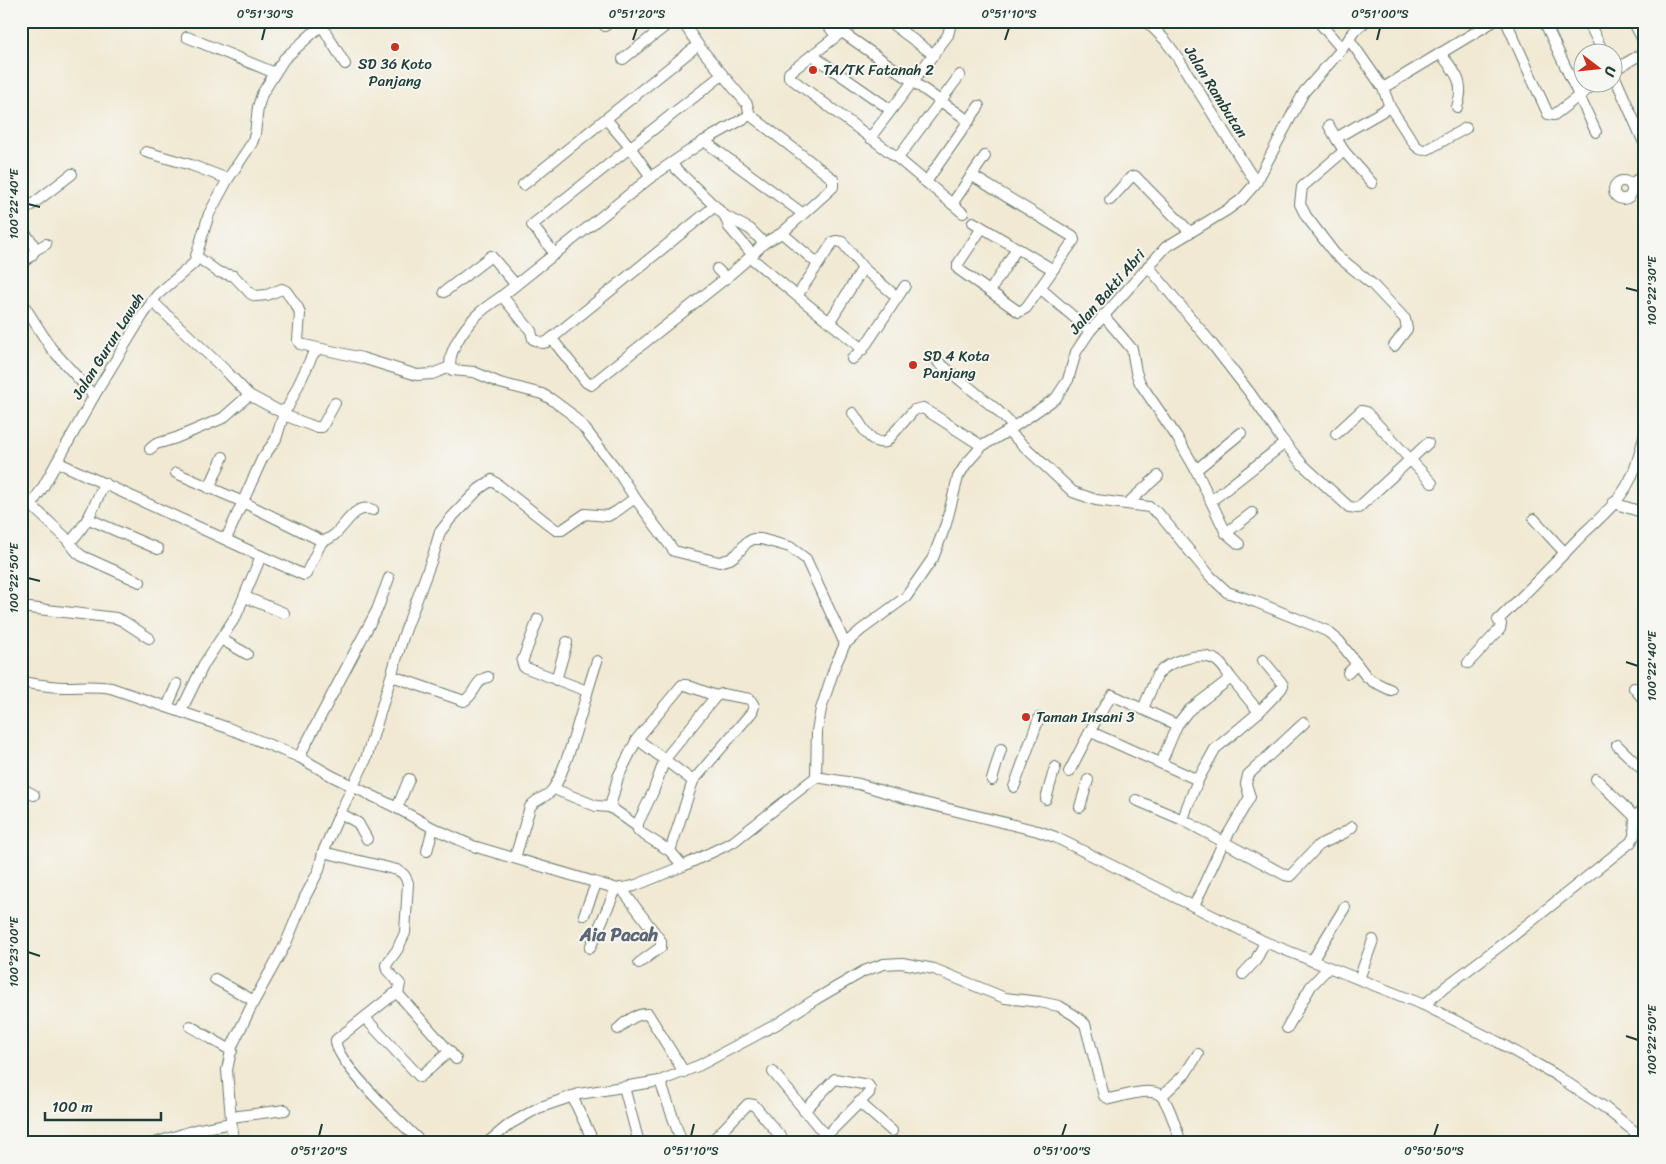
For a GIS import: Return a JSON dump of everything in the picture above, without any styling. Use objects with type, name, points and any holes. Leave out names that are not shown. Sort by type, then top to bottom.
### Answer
[{"type":"street","points":[[623,59],[672,21]]},
{"type":"street","points":[[552,338],[586,382],[591,385],[726,278],[764,243],[782,233],[833,187],[833,178],[750,115],[747,104],[698,45],[682,21]]},
{"type":"street","points":[[824,21],[839,34],[913,82],[969,122]]},
{"type":"street","points":[[856,21],[789,73],[789,77],[898,158],[963,213]]},
{"type":"street","points":[[888,21],[934,55]]},
{"type":"street","points":[[870,138],[948,35],[950,27],[947,21]]},
{"type":"street","name":"Jalan Rambutan","points":[[1146,21],[1165,40],[1176,55],[1256,183]]},
{"type":"street","points":[[1318,21],[1342,49]]},
{"type":"street","name":"Jalan Bakti Abri","points":[[816,777],[821,709],[835,666],[845,644],[906,597],[916,585],[939,546],[958,477],[966,464],[982,446],[1047,405],[1062,391],[1068,380],[1076,352],[1090,331],[1166,247],[1227,210],[1240,200],[1256,183],[1268,156],[1290,120],[1304,92],[1342,49],[1354,30],[1366,21]]},
{"type":"street","points":[[1383,88],[1494,21]]},
{"type":"street","points":[[1506,21],[1548,114],[1554,116],[1585,92]]},
{"type":"street","points":[[1544,21],[1596,132]]},
{"type":"street","points":[[1588,21],[1598,42]]},
{"type":"street","points":[[1633,21],[1645,44]]},
{"type":"street","points":[[324,23],[345,64]]},
{"type":"street","name":"Jalan Gurun Laweh","points":[[21,516],[31,505],[152,301],[189,269],[196,256],[209,214],[228,179],[252,142],[262,94],[274,73],[284,59],[324,23]]},
{"type":"street","points":[[187,37],[274,73]]},
{"type":"street","points":[[1349,38],[1383,88],[1390,107],[1415,145],[1423,150],[1466,128]]},
{"type":"street","points":[[523,185],[698,45]]},
{"type":"street","points":[[1624,64],[1645,52]]},
{"type":"street","points":[[1440,53],[1461,85],[1461,96],[1457,107]]},
{"type":"street","points":[[812,55],[891,110]]},
{"type":"street","points":[[555,254],[532,225],[722,75]]},
{"type":"street","points":[[898,158],[960,75]]},
{"type":"street","points":[[1622,92],[1645,145]]},
{"type":"street","points":[[926,182],[979,106]]},
{"type":"street","points":[[1336,138],[1390,107]]},
{"type":"street","points":[[750,115],[704,142],[651,177],[478,314],[464,330],[449,361],[450,367],[452,370],[474,372],[500,383],[532,391],[551,399],[570,413],[616,469],[674,551],[718,562],[730,559],[753,538],[790,547],[806,559],[845,644]]},
{"type":"street","points":[[606,119],[630,147],[651,177]]},
{"type":"street","points":[[1329,126],[1344,151],[1372,183]]},
{"type":"street","points":[[704,142],[802,213]]},
{"type":"street","points":[[1344,151],[1302,187],[1300,204],[1306,216],[1335,254],[1372,284],[1404,318],[1407,329],[1394,346]]},
{"type":"street","points":[[146,152],[192,165],[228,179]]},
{"type":"street","points":[[952,204],[985,156]]},
{"type":"street","points":[[672,164],[725,216],[750,229],[764,243]]},
{"type":"street","points":[[21,213],[72,174]]},
{"type":"street","points":[[1630,184],[1645,175]]},
{"type":"street","points":[[972,176],[1073,237],[1074,240],[1026,308],[1019,312],[958,269],[957,266],[982,228]]},
{"type":"street","points":[[1110,200],[1131,177],[1135,176],[1190,232]]},
{"type":"street","points":[[502,296],[531,331],[533,339],[542,343],[552,338],[715,206]]},
{"type":"street","points":[[725,216],[729,227],[751,256],[796,296],[863,348]]},
{"type":"street","points":[[973,222],[1052,269]]},
{"type":"street","points":[[21,229],[32,242],[35,250]]},
{"type":"street","points":[[782,233],[818,264]]},
{"type":"street","points":[[796,296],[833,242],[839,241],[863,268],[897,297]]},
{"type":"street","points":[[21,264],[35,250],[46,244]]},
{"type":"street","points":[[990,291],[1017,248]]},
{"type":"street","points":[[196,256],[218,272],[234,276],[246,290],[256,296],[267,295],[282,289],[286,290],[300,314],[299,342],[319,349],[362,358],[417,375],[432,374],[450,367]]},
{"type":"street","points":[[444,292],[491,256],[516,285]]},
{"type":"street","points":[[1148,266],[1228,365],[1302,464],[1354,508],[1358,508],[1428,443]]},
{"type":"street","points":[[830,321],[863,268]]},
{"type":"street","points":[[717,269],[726,278]]},
{"type":"street","points":[[852,359],[863,348],[905,286]]},
{"type":"street","points":[[1040,288],[1090,331]]},
{"type":"street","points":[[21,300],[51,348],[64,365],[94,396]]},
{"type":"street","points":[[152,301],[249,395],[279,411],[319,428],[324,425],[335,403]]},
{"type":"street","points":[[1103,315],[1132,349],[1140,383],[1178,437],[1226,533],[1239,544]]},
{"type":"street","points":[[226,539],[262,459],[276,439],[284,413],[313,354],[319,349]]},
{"type":"street","points":[[938,362],[997,410],[1010,429],[1073,492],[1096,500],[1149,507],[1159,514],[1211,577],[1227,592],[1327,632],[1339,641],[1366,676],[1390,690]]},
{"type":"street","points":[[150,449],[156,444],[176,438],[223,418],[249,395]]},
{"type":"street","points":[[853,413],[872,440],[881,443],[886,442],[914,410],[923,408],[982,446]]},
{"type":"street","points":[[1336,434],[1361,411],[1366,412],[1432,483]]},
{"type":"street","points":[[1468,663],[1500,629],[1501,624],[1498,620],[1548,572],[1613,503],[1631,479],[1645,432]]},
{"type":"street","points":[[1196,470],[1242,433]]},
{"type":"street","points":[[1211,501],[1285,443]]},
{"type":"street","points":[[209,488],[223,457]]},
{"type":"street","points":[[57,462],[304,575],[322,541],[332,537],[361,508],[373,510]]},
{"type":"street","points":[[176,474],[243,502],[322,541]]},
{"type":"street","points":[[1127,504],[1158,476]]},
{"type":"street","points":[[233,1143],[227,1070],[232,1051],[254,1001],[286,943],[305,897],[319,870],[323,852],[366,759],[403,637],[424,582],[440,532],[451,518],[490,480],[493,480],[556,530],[562,530],[585,514],[608,516],[617,512],[635,498]]},
{"type":"street","points":[[70,542],[89,519],[104,483]]},
{"type":"street","points":[[1613,503],[1645,513]]},
{"type":"street","points":[[31,505],[70,542],[77,552],[88,559],[140,582]]},
{"type":"street","points":[[1226,533],[1252,513]]},
{"type":"street","points":[[89,519],[158,549]]},
{"type":"street","points":[[1534,519],[1565,553]]},
{"type":"street","points":[[180,711],[195,680],[236,616],[261,556]]},
{"type":"street","points":[[299,757],[377,610],[389,578]]},
{"type":"street","points":[[245,596],[284,613]]},
{"type":"street","points":[[21,607],[116,618],[124,621],[149,638]]},
{"type":"street","points":[[538,619],[522,665],[527,669],[587,691]]},
{"type":"street","points":[[221,639],[247,654]]},
{"type":"street","points":[[556,680],[567,642]]},
{"type":"street","points":[[1143,709],[1157,675],[1177,660],[1192,658],[1214,659],[1220,662],[1259,712]]},
{"type":"street","points":[[1183,820],[1198,780],[1215,749],[1259,712],[1283,685],[1262,660]]},
{"type":"street","points":[[516,858],[530,808],[534,802],[546,797],[554,789],[575,738],[597,661]]},
{"type":"street","points":[[1348,673],[1357,664]]},
{"type":"street","points":[[392,676],[464,701],[470,697],[482,679],[488,677]]},
{"type":"street","points":[[1161,763],[1178,725],[1188,711],[1232,678]]},
{"type":"street","points":[[21,682],[41,686],[101,686],[112,688],[180,711],[255,738],[299,757],[433,828],[473,846],[596,884],[618,888],[634,886],[734,842],[816,777],[860,784],[908,799],[1046,834],[1265,942],[1424,1005],[1498,1042],[1554,1074],[1604,1107],[1645,1140]]},
{"type":"street","points":[[167,707],[177,684]]},
{"type":"street","points":[[610,807],[618,777],[637,739],[682,685],[686,684],[716,696]]},
{"type":"street","points":[[1634,688],[1645,701]]},
{"type":"street","points":[[638,827],[665,758],[716,696],[722,694],[750,699],[754,706],[752,712],[692,781],[670,851]]},
{"type":"street","points":[[1069,772],[1097,718],[1112,695],[1178,725]]},
{"type":"street","points":[[1014,787],[1039,718]]},
{"type":"street","points":[[1194,906],[1223,843],[1250,797],[1246,784],[1248,775],[1304,722]]},
{"type":"street","points":[[1091,732],[1198,780]]},
{"type":"street","points":[[637,739],[665,758],[692,781]]},
{"type":"street","points":[[1617,745],[1645,772]]},
{"type":"street","points":[[992,780],[1001,749]]},
{"type":"street","points":[[1046,799],[1055,767]]},
{"type":"street","points":[[397,808],[409,779]]},
{"type":"street","points":[[1596,779],[1635,817]]},
{"type":"street","points":[[1080,807],[1088,780]]},
{"type":"street","points":[[21,788],[34,796]]},
{"type":"street","points":[[554,789],[596,806],[610,807],[638,827],[641,833],[670,851],[683,866]]},
{"type":"street","points":[[1136,800],[1183,820],[1223,843],[1290,876],[1318,845],[1344,833],[1352,826]]},
{"type":"street","points":[[1424,1005],[1630,842],[1634,836],[1635,817],[1645,808]]},
{"type":"street","points":[[340,813],[358,823],[367,839]]},
{"type":"street","points":[[427,851],[433,828]]},
{"type":"street","points":[[323,852],[397,870],[406,876],[408,883],[405,933],[397,950],[386,965],[387,970],[400,984],[398,994]]},
{"type":"street","points":[[584,916],[596,884]]},
{"type":"street","points":[[590,948],[618,888]]},
{"type":"street","points":[[618,888],[661,941],[661,947],[639,963]]},
{"type":"street","points":[[1312,961],[1345,907]]},
{"type":"street","points":[[1359,979],[1373,940]]},
{"type":"street","points":[[1243,974],[1256,960],[1265,942]]},
{"type":"street","points":[[487,1143],[500,1139],[510,1124],[538,1108],[572,1096],[660,1081],[684,1072],[777,1024],[802,1007],[864,971],[884,964],[902,963],[934,969],[1005,998],[1059,1006],[1074,1015],[1085,1024],[1104,1096],[1110,1099],[1155,1092],[1162,1096],[1181,1143]]},
{"type":"street","points":[[1287,1028],[1311,986],[1328,968]]},
{"type":"street","points":[[215,979],[254,1001]]},
{"type":"street","points":[[398,994],[394,994],[366,1018],[339,1037],[336,1044],[337,1050],[371,1093],[422,1143]]},
{"type":"street","points":[[366,1018],[420,1077],[453,1055],[398,994]]},
{"type":"street","points":[[618,1029],[628,1020],[648,1014],[684,1072]]},
{"type":"street","points":[[190,1026],[232,1051]]},
{"type":"street","points":[[1162,1096],[1185,1074],[1198,1054]]},
{"type":"street","points":[[773,1072],[804,1111],[822,1139],[869,1094],[870,1088],[868,1085],[834,1079],[804,1111]]},
{"type":"street","points":[[660,1081],[682,1143]]},
{"type":"street","points":[[624,1087],[639,1143]]},
{"type":"street","points":[[572,1096],[594,1143]]},
{"type":"street","points":[[860,1102],[892,1131]]},
{"type":"street","points":[[710,1143],[751,1103],[786,1143]]},
{"type":"street","points":[[155,1143],[177,1140],[195,1130],[231,1120],[285,1110]]},
{"type":"place","name":"SD 36 Koto Panjang","points":[[395,47]]},
{"type":"place","name":"TA/TK Fatanah 2","points":[[813,70]]},
{"type":"place","name":"SD 4 Kota Panjang","points":[[913,365]]},
{"type":"place","name":"Taman Insani 3","points":[[1026,717]]},
{"type":"district","name":"Aia Pacah","points":[[619,935]]}]
